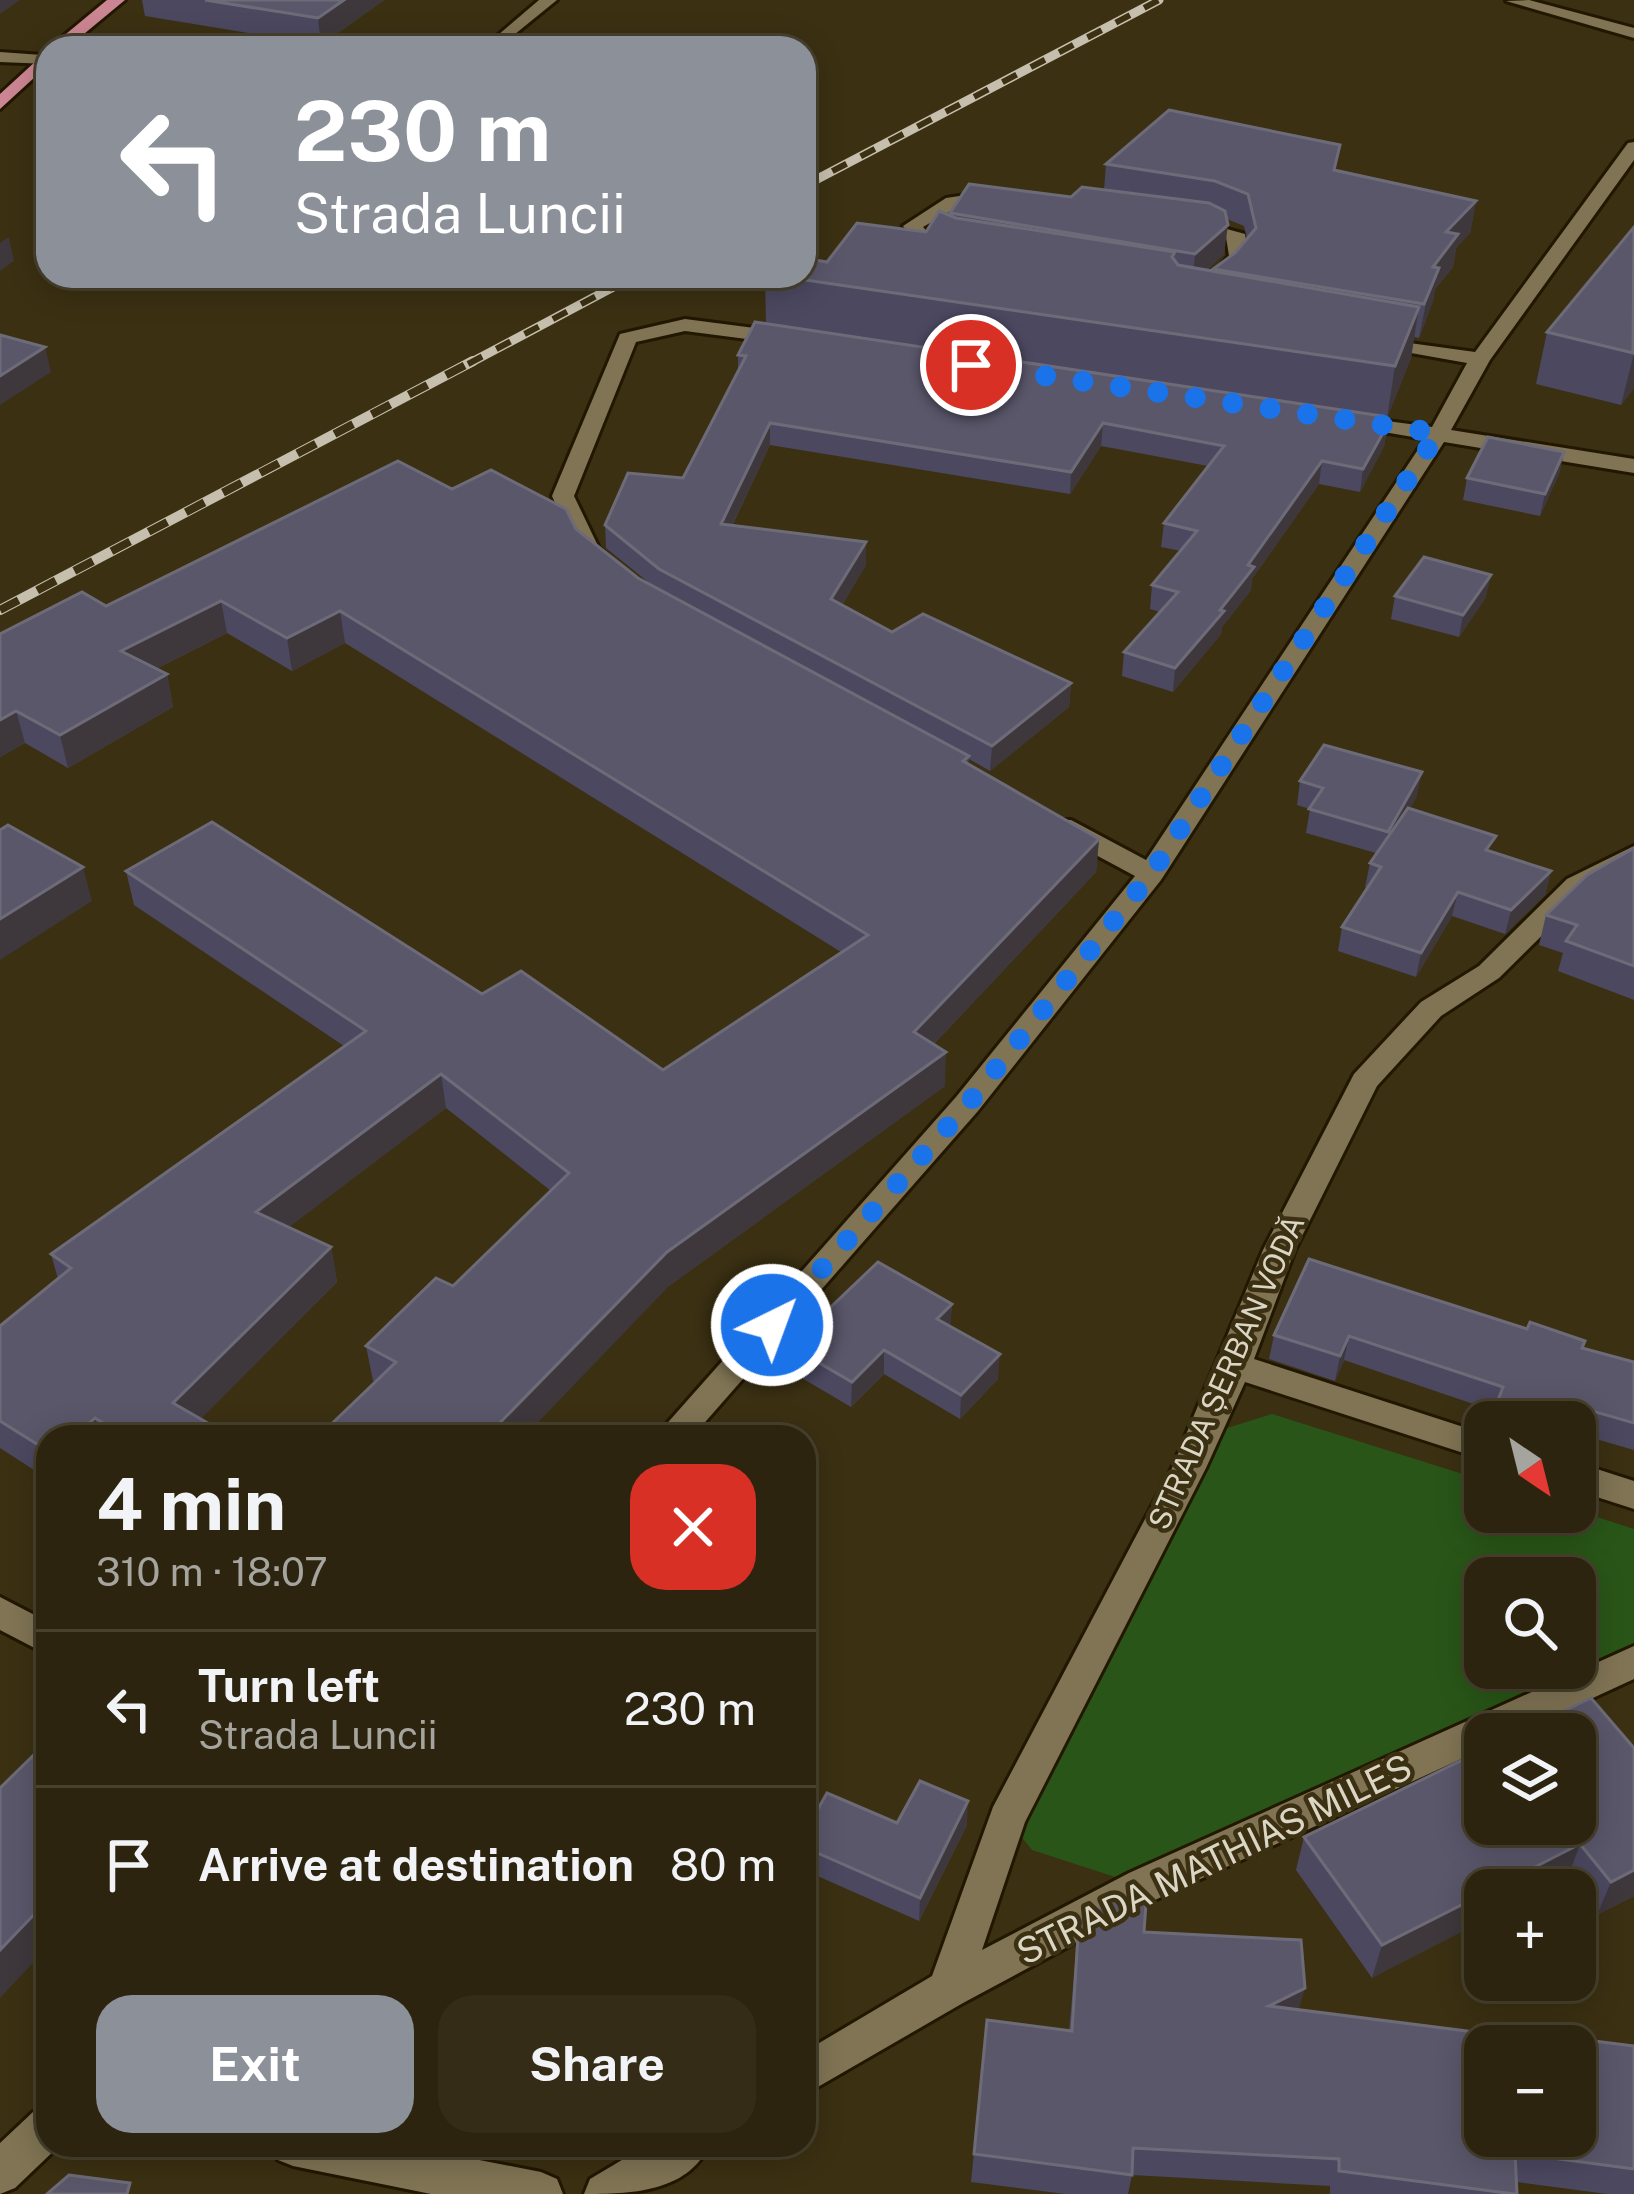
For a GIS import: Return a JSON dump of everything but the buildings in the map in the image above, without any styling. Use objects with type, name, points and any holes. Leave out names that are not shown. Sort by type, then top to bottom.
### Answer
[{"type":"main road","points":[[72,36],[117,0]]},
{"type":"main road","points":[[0,104],[36,67]]},
{"type":"street","points":[[503,36],[549,0]]},
{"type":"street","points":[[1514,1],[1634,33]]},
{"type":"street","points":[[0,57],[36,55]]},
{"type":"street","points":[[683,1425],[968,1104],[1151,874],[1438,433],[1480,359],[1634,148]]},
{"type":"street","points":[[977,261],[928,244],[913,226],[932,208],[964,197],[1016,198]]},
{"type":"street","points":[[1168,218],[1211,224],[1234,234],[1239,257],[1197,296]]},
{"type":"street","points":[[620,577],[589,552],[563,496],[627,338],[648,327],[687,325],[808,341]]},
{"type":"street","points":[[1342,335],[1480,359]]},
{"type":"street","points":[[1322,416],[1634,466]]},
{"type":"street","points":[[1047,818],[1151,874]]},
{"type":"street","name":"STRADA ȘERBAN VODĂ","points":[[948,1989],[1007,1819],[1189,1468],[1279,1250],[1364,1081],[1430,1009],[1490,972],[1577,885],[1634,854]]},
{"type":"street","points":[[1235,1366],[1464,1440]]},
{"type":"street","points":[[1596,1483],[1634,1495]]},
{"type":"street","points":[[0,1612],[36,1633]]},
{"type":"street","name":"STRADA MATHIAS MILES","points":[[816,2068],[948,1989],[1143,1886],[1634,1662]]},
{"type":"street","points":[[0,2173],[36,2138]]},
{"type":"street","points":[[354,2157],[541,2194]]},
{"type":"street","points":[[606,2194],[667,2157]]},
{"type":"green space","points":[[1272,1414],[1464,1474],[1464,1533],[1596,1533],[1596,1517],[1634,1529],[1634,1662],[1596,1679],[1596,1557],[1464,1557],[1464,1689],[1575,1689],[1522,1713],[1464,1713],[1464,1740],[1143,1886],[1032,1850],[1007,1819],[1221,1430]]},
{"type":"railway","points":[[816,180],[1159,0]]},
{"type":"railway","points":[[468,364],[611,288]]},
{"type":"railway","points":[[0,610],[473,361]]},
{"type":"route","points":[[772,1325],[968,1104],[1151,874],[1438,433],[971,365]]}]
